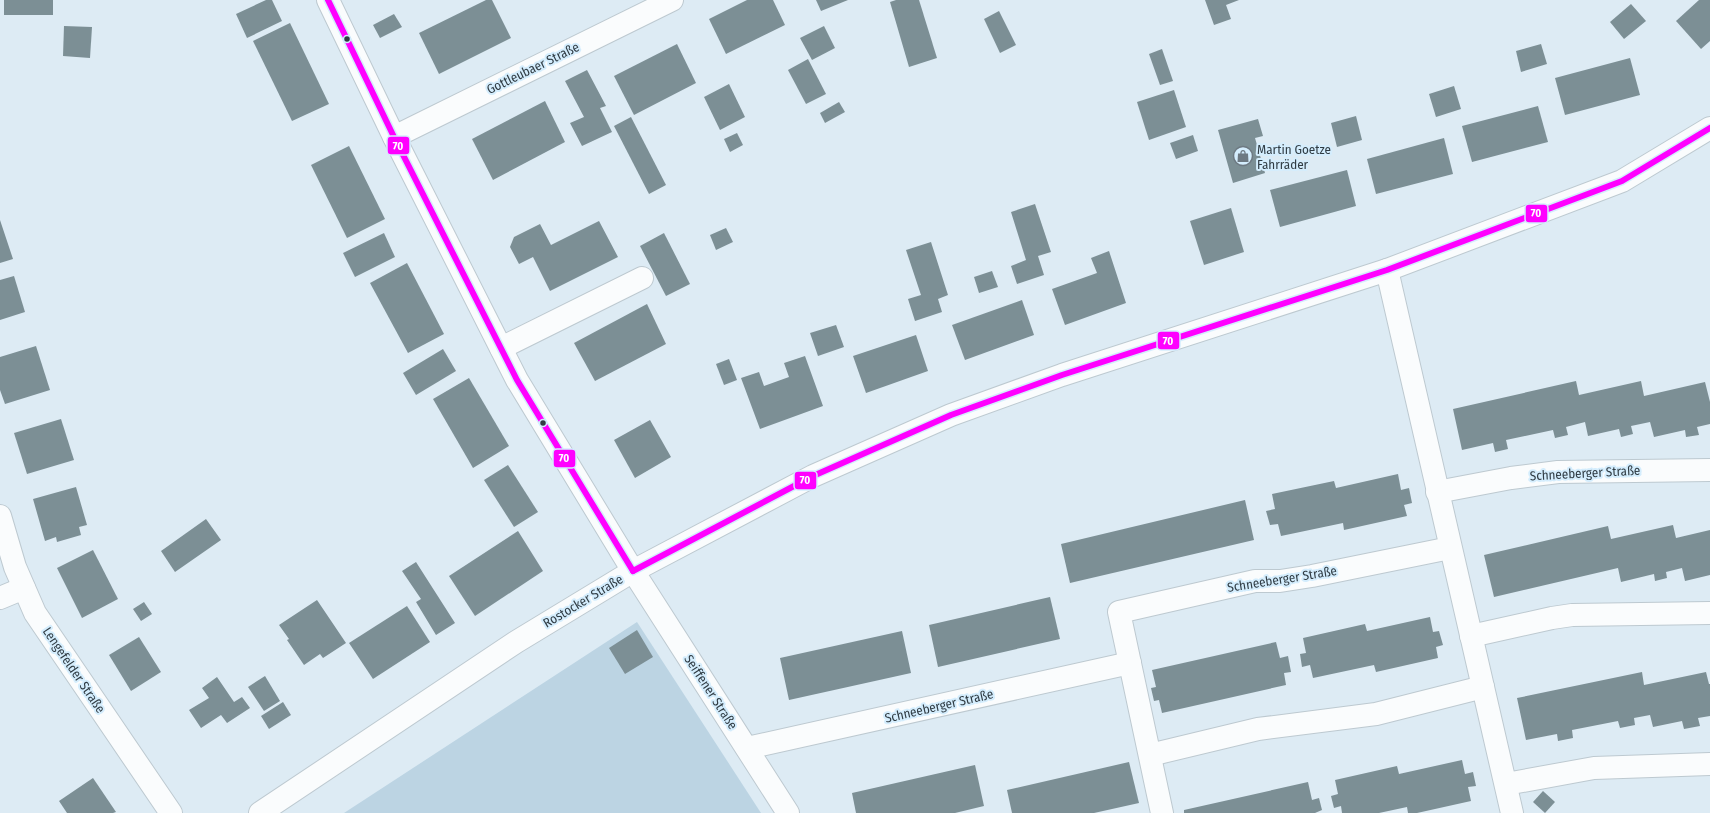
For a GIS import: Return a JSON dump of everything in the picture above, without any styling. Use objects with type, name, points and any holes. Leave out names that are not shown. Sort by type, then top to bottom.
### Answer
[{"type":"street","name":"Seiffener Straße","points":[[328,0],[394,137],[501,348],[537,414],[634,571],[788,813]]},
{"type":"street","name":"Gottleubaer Straße","points":[[394,137],[672,0]]},
{"type":"street","name":"Rostocker Straße","points":[[260,813],[516,642],[634,571],[813,476],[951,415],[1062,375],[1387,270],[1622,181],[1710,128]]},
{"type":"street","points":[[1387,270],[1470,636],[1512,813]]},
{"type":"street","points":[[501,348],[642,278]]},
{"type":"street","name":"Schneeberger Straße","points":[[1437,492],[1511,478],[1558,472],[1710,470]]},
{"type":"street","name":"Lengefelder Straße","points":[[0,516],[24,588],[35,613],[171,813]]},
{"type":"street","name":"Schneeberger Straße","points":[[1162,813],[1119,612],[1255,581],[1280,581],[1312,576],[1450,548]]},
{"type":"street","points":[[0,598],[24,588]]},
{"type":"street","points":[[1470,636],[1572,615],[1710,613]]},
{"type":"street","name":"Schneeberger Straße","points":[[748,748],[1130,663]]},
{"type":"street","points":[[1150,755],[1258,729],[1376,714],[1483,687]]},
{"type":"street","points":[[1506,784],[1594,768],[1710,764]]},
{"type":"shaded area","points":[[637,622],[761,813],[344,813]]},
{"type":"building","points":[[4,0],[53,0],[53,15],[4,15]]},
{"type":"building","points":[[266,0],[272,0],[282,21],[247,38],[236,14]]},
{"type":"building","points":[[486,0],[492,0],[511,38],[439,74],[419,33]]},
{"type":"building","points":[[747,0],[773,0],[785,25],[726,54],[709,19]]},
{"type":"building","points":[[816,0],[848,0],[821,11]]},
{"type":"building","points":[[896,0],[919,0],[937,58],[909,67],[890,2]]},
{"type":"building","points":[[1205,0],[1239,0],[1226,5],[1231,19],[1214,25]]},
{"type":"building","points":[[1699,0],[1710,0],[1710,41],[1701,49],[1676,21]]},
{"type":"building","points":[[1631,4],[1646,21],[1624,39],[1610,22]]},
{"type":"building","points":[[999,11],[1016,45],[1000,53],[984,19]]},
{"type":"building","points":[[394,14],[402,27],[380,38],[373,25]]},
{"type":"building","points":[[290,23],[329,104],[292,121],[253,41]]},
{"type":"building","points":[[64,26],[92,27],[90,58],[63,56]]},
{"type":"building","points":[[824,26],[835,48],[812,60],[800,38]]},
{"type":"building","points":[[677,44],[696,83],[634,115],[614,76]]},
{"type":"building","points":[[1541,44],[1547,64],[1521,72],[1516,51]]},
{"type":"building","points":[[1162,49],[1173,81],[1160,85],[1149,54]]},
{"type":"building","points":[[1630,58],[1640,95],[1565,115],[1555,78]]},
{"type":"building","points":[[808,59],[826,94],[806,104],[788,70]]},
{"type":"building","points":[[587,70],[606,106],[600,108],[612,132],[582,146],[570,123],[584,117],[565,81]]},
{"type":"building","points":[[729,84],[745,117],[720,130],[704,97]]},
{"type":"building","points":[[1454,86],[1461,109],[1436,117],[1429,94]]},
{"type":"building","points":[[1174,90],[1186,127],[1149,140],[1137,102]]},
{"type":"building","points":[[545,101],[565,142],[493,180],[472,139]]},
{"type":"building","points":[[839,102],[845,112],[825,123],[820,113]]},
{"type":"building","points":[[1538,106],[1548,142],[1472,162],[1462,126]]},
{"type":"building","points":[[1356,116],[1362,140],[1337,147],[1331,123]]},
{"type":"building","points":[[631,117],[666,185],[649,194],[614,126]]},
{"type":"building","name":"Martin Goetze Fahrräder","points":[[1258,119],[1263,136],[1255,138],[1265,173],[1233,183],[1218,130]]},
{"type":"building","points":[[737,133],[743,145],[730,152],[724,139]]},
{"type":"building","points":[[1193,135],[1198,151],[1176,159],[1170,143]]},
{"type":"building","points":[[1444,138],[1453,174],[1376,194],[1367,159]]},
{"type":"building","points":[[349,146],[385,219],[347,238],[311,165]]},
{"type":"building","points":[[1347,170],[1356,206],[1280,227],[1270,190]]},
{"type":"building","points":[[1035,204],[1051,252],[1038,256],[1044,275],[1017,284],[1011,266],[1026,260],[1011,212]]},
{"type":"building","points":[[1231,208],[1244,252],[1204,265],[1190,221]]},
{"type":"building","points":[[0,220],[13,259],[0,263]]},
{"type":"building","points":[[599,221],[618,257],[550,291],[533,257],[519,264],[510,247],[514,237],[540,224],[551,245]]},
{"type":"building","points":[[726,228],[733,242],[716,250],[710,235]]},
{"type":"building","points":[[384,233],[395,257],[355,277],[343,253]]},
{"type":"building","points":[[664,233],[690,284],[666,296],[640,246]]},
{"type":"building","points":[[931,242],[948,295],[938,299],[942,312],[915,321],[908,299],[921,295],[906,250]]},
{"type":"building","points":[[1109,251],[1126,303],[1065,325],[1052,289],[1097,273],[1091,258]]},
{"type":"building","points":[[407,263],[444,334],[408,353],[370,283]]},
{"type":"building","points":[[992,271],[998,287],[979,293],[974,277]]},
{"type":"building","points":[[14,276],[25,312],[0,320],[0,280]]},
{"type":"building","points":[[1022,300],[1034,335],[965,360],[952,325]]},
{"type":"building","points":[[647,304],[666,344],[595,381],[574,343]]},
{"type":"building","points":[[836,325],[844,347],[818,356],[810,333]]},
{"type":"building","points":[[916,335],[928,371],[866,393],[853,356]]},
{"type":"building","points":[[36,346],[50,390],[5,404],[0,390],[0,357]]},
{"type":"building","points":[[443,349],[456,371],[416,395],[403,373]]},
{"type":"building","points":[[805,356],[823,406],[760,429],[741,378],[759,372],[764,386],[789,377],[784,363]]},
{"type":"building","points":[[729,359],[737,380],[724,385],[716,364]]},
{"type":"building","points":[[469,378],[509,446],[473,468],[433,399]]},
{"type":"building","points":[[1576,381],[1579,395],[1641,381],[1644,396],[1705,382],[1710,402],[1710,424],[1697,427],[1699,435],[1686,437],[1685,430],[1654,437],[1650,422],[1631,426],[1633,434],[1621,437],[1619,429],[1588,436],[1585,422],[1566,427],[1568,435],[1555,438],[1553,430],[1506,440],[1508,449],[1495,452],[1493,443],[1462,450],[1453,409]]},
{"type":"building","points":[[61,419],[74,460],[27,474],[14,433]]},
{"type":"building","points":[[650,420],[671,457],[635,478],[614,440]]},
{"type":"building","points":[[508,465],[538,512],[514,527],[484,480]]},
{"type":"building","points":[[1398,474],[1401,490],[1409,488],[1412,503],[1404,505],[1407,516],[1344,530],[1343,523],[1281,536],[1278,524],[1270,525],[1266,511],[1275,509],[1272,494],[1334,481],[1336,488]]},
{"type":"building","points":[[76,487],[87,525],[79,527],[81,535],[57,542],[56,537],[45,541],[33,499]]},
{"type":"building","points":[[1245,500],[1254,540],[1070,583],[1061,544]]},
{"type":"building","points":[[206,519],[221,540],[175,572],[161,551]]},
{"type":"building","points":[[1673,525],[1676,538],[1710,530],[1710,575],[1685,581],[1682,568],[1666,572],[1667,578],[1655,581],[1654,574],[1621,582],[1618,568],[1494,597],[1484,555],[1608,526],[1611,539]]},
{"type":"building","points":[[518,531],[543,571],[475,616],[449,576]]},
{"type":"building","points":[[93,550],[118,599],[82,618],[57,568]]},
{"type":"building","points":[[416,562],[455,623],[436,635],[416,602],[421,599],[402,571]]},
{"type":"building","points":[[1050,597],[1060,639],[938,667],[929,625]]},
{"type":"building","points":[[317,600],[346,643],[323,658],[320,654],[304,665],[279,625]]},
{"type":"building","points":[[144,602],[152,614],[141,621],[133,609]]},
{"type":"building","points":[[407,606],[430,642],[373,679],[349,643]]},
{"type":"building","points":[[1430,617],[1433,632],[1439,631],[1443,645],[1436,647],[1438,658],[1376,672],[1374,665],[1313,678],[1310,665],[1302,667],[1300,654],[1306,653],[1303,638],[1365,624],[1367,631]]},
{"type":"building","points":[[637,630],[653,657],[625,674],[609,648]]},
{"type":"building","points":[[902,631],[911,673],[789,700],[780,658]]},
{"type":"building","points":[[139,637],[161,672],[131,691],[109,655]]},
{"type":"building","points":[[1276,642],[1280,658],[1288,656],[1291,672],[1284,673],[1286,685],[1162,713],[1159,700],[1154,701],[1151,688],[1156,687],[1152,670]]},
{"type":"building","points":[[1642,672],[1644,685],[1706,672],[1710,684],[1710,716],[1698,718],[1700,726],[1684,729],[1682,721],[1653,727],[1650,715],[1634,718],[1635,725],[1620,728],[1618,721],[1572,730],[1573,738],[1558,741],[1557,734],[1526,740],[1517,698]]},
{"type":"building","points":[[265,676],[280,701],[264,711],[248,687]]},
{"type":"building","points":[[217,677],[234,702],[242,697],[250,708],[227,723],[221,715],[201,728],[189,710],[209,698],[202,688]]},
{"type":"building","points":[[283,702],[291,715],[269,729],[261,716]]},
{"type":"building","points":[[1462,760],[1465,774],[1473,772],[1476,786],[1468,787],[1471,801],[1417,813],[1408,813],[1407,807],[1379,813],[1342,813],[1341,806],[1334,808],[1331,796],[1338,794],[1335,780],[1397,766],[1399,774]]},
{"type":"building","points":[[1129,762],[1139,803],[1094,813],[1012,813],[1007,790]]},
{"type":"building","points":[[975,765],[984,806],[955,813],[856,813],[852,793]]},
{"type":"building","points":[[93,778],[116,812],[67,813],[59,801]]},
{"type":"building","points":[[1308,782],[1312,800],[1319,798],[1322,810],[1315,813],[1184,813],[1184,810]]},
{"type":"building","points":[[1543,791],[1555,802],[1545,813],[1533,802]]},
{"type":"transit line","name":"70","points":[[328,0],[394,137],[517,380],[633,571]]},
{"type":"transit line","name":"70","points":[[633,571],[813,476],[951,415],[1062,375],[1387,270],[1622,181],[1710,128]]},
{"type":"place","name":"Martin Goetze Fahrräder","points":[[1243,156]]}]
